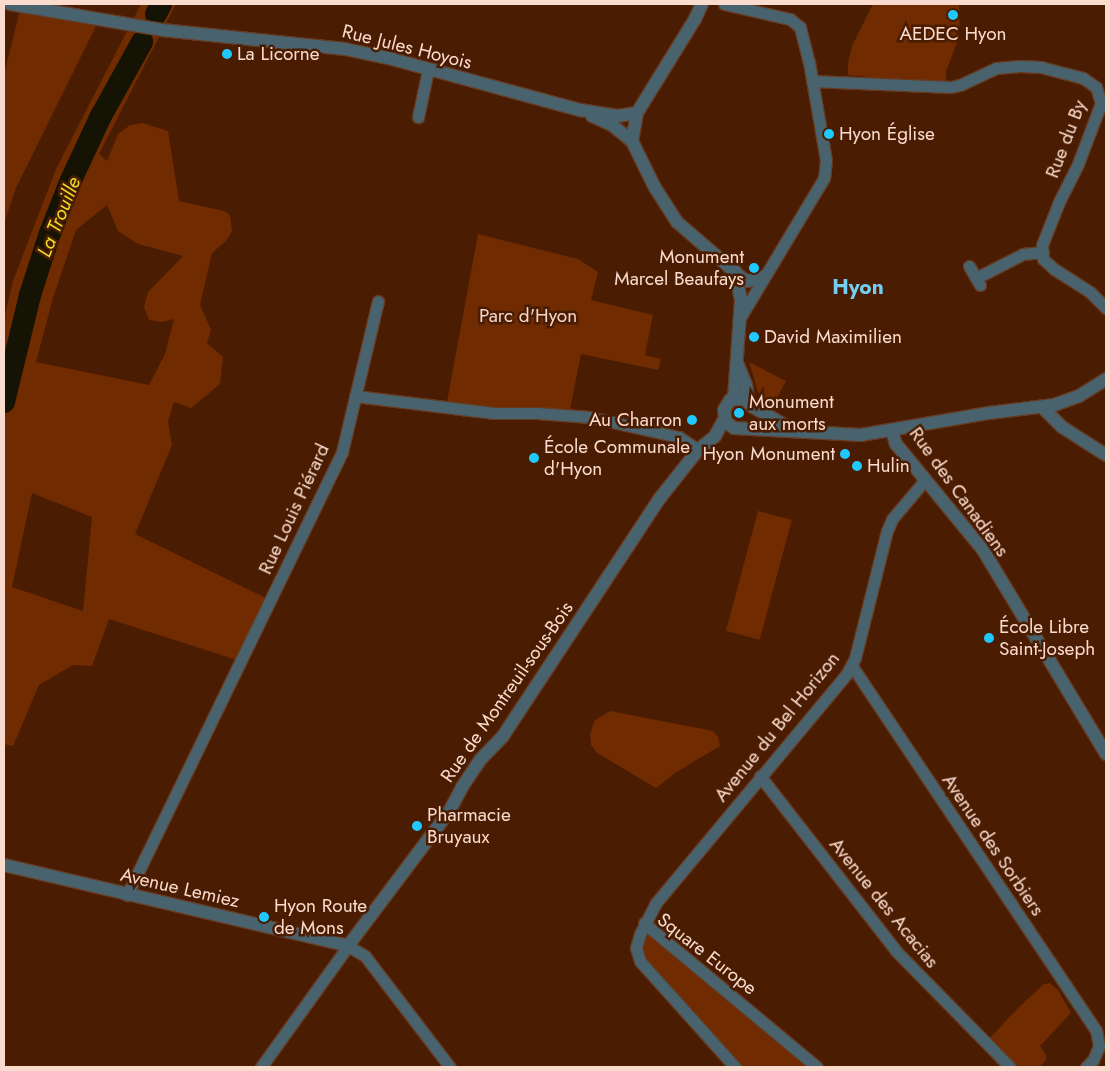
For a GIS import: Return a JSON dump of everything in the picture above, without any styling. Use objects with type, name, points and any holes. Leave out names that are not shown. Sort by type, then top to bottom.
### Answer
[{"type":"street","name":"Rue Jules Hoyois","points":[[10,4],[162,30],[345,49],[392,59],[580,110],[618,116],[637,113]]},
{"type":"street","points":[[702,4],[695,20],[637,113],[632,140],[654,186],[677,222],[748,281],[764,277]]},
{"type":"street","points":[[724,4],[790,19],[800,27],[804,36],[826,160],[824,178],[741,316]]},
{"type":"street","name":"Rue du By","points":[[812,81],[951,87],[996,68],[1020,66],[1041,67],[1083,78],[1096,87],[1101,103],[1078,164],[1059,202],[1042,245],[1043,252]]},
{"type":"street","points":[[418,117],[428,70]]},
{"type":"street","name":"Rue Jules Hoyois","points":[[580,110],[612,126],[632,140]]},
{"type":"street","points":[[969,266],[978,281],[1023,254],[1043,252],[1043,259],[1084,287],[1106,308]]},
{"type":"street","points":[[715,436],[725,418],[725,406],[734,398],[741,316],[739,275]]},
{"type":"street","name":"Rue Louis Piérard","points":[[127,895],[342,452],[378,301]]},
{"type":"street","points":[[715,436],[722,435],[752,421],[746,385],[737,363]]},
{"type":"street","points":[[725,418],[739,428],[861,435],[989,413],[1043,408],[1079,396],[1106,379]]},
{"type":"street","points":[[355,396],[494,413],[537,413],[590,417],[679,437],[698,450]]},
{"type":"street","points":[[734,398],[750,404],[793,430]]},
{"type":"street","points":[[1043,408],[1062,427],[1106,456]]},
{"type":"street","name":"Rue des Canadiens","points":[[892,431],[896,444],[982,550],[1106,754]]},
{"type":"street","name":"Rue de Montreuil-sous-Bois","points":[[348,946],[450,810],[462,787],[480,760],[502,736],[660,498],[698,450],[715,436]]},
{"type":"street","name":"Avenue du Bel Horizon","points":[[644,923],[655,904],[852,666],[887,531],[892,519],[925,480]]},
{"type":"street","name":"Avenue des Sorbiers","points":[[852,666],[1096,1030],[1098,1046],[1093,1060],[1086,1067]]},
{"type":"street","name":"Avenue des Acacias","points":[[760,776],[896,951],[1010,1067]]},
{"type":"street","name":"Avenue Lemiez","points":[[4,865],[348,946]]},
{"type":"street","name":"Square Europe","points":[[735,1067],[640,961],[636,948],[644,923],[818,1067]]},
{"type":"street","points":[[261,1067],[348,946],[365,956],[450,1067]]},
{"type":"green space","points":[[141,4],[176,4],[99,154],[107,161],[118,134],[130,125],[143,123],[168,131],[179,201],[224,211],[230,215],[232,231],[226,241],[212,253],[200,305],[211,330],[207,343],[223,357],[220,384],[191,408],[174,402],[168,421],[172,445],[135,534],[270,600],[240,661],[109,619],[92,666],[73,665],[39,685],[13,746],[4,744],[4,319],[13,281],[56,169]],"holes":[[[107,205],[118,231],[138,244],[183,256],[148,292],[144,307],[149,320],[162,322],[174,319],[165,354],[149,385],[36,362],[53,298],[76,230]],[[32,493],[92,517],[83,611],[12,587]]]},
{"type":"green space","points":[[873,4],[959,4],[960,34],[946,72],[946,85],[848,75],[848,63],[852,46]]},
{"type":"green space","points":[[21,6],[99,20],[16,188],[4,223],[4,74]]},
{"type":"green space","name":"Parc d'Hyon","points":[[478,234],[578,259],[598,272],[591,300],[653,315],[645,355],[661,359],[658,370],[581,354],[569,415],[446,407]]},
{"type":"green space","points":[[749,362],[786,381],[772,407],[758,392]]},
{"type":"green space","points":[[758,511],[792,520],[760,640],[726,631]]},
{"type":"green space","points":[[610,711],[713,731],[718,737],[720,746],[675,773],[656,788],[597,753],[591,745],[590,734],[595,720]]},
{"type":"green space","points":[[654,931],[817,1067],[735,1067],[636,948],[640,934]]},
{"type":"green space","points":[[1050,983],[1058,990],[1071,1013],[1040,1046],[1046,1055],[1046,1060],[1039,1067],[1017,1067],[990,1038],[1044,984]]},
{"type":"waterway","name":"La Trouille","points":[[156,14],[161,4]]},
{"type":"waterway","name":"La Trouille","points":[[4,402],[30,295],[50,233],[71,180],[101,116],[142,42]]},
{"type":"place","name":"AEDEC Hyon","points":[[953,15]]},
{"type":"place","name":"La Licorne","points":[[227,54]]},
{"type":"place","name":"Hyon Église","points":[[829,134]]},
{"type":"place","name":"Monument Marcel Beaufays","points":[[754,268]]},
{"type":"place","name":"David Maximilien","points":[[754,337]]},
{"type":"place","name":"Monument aux morts","points":[[739,413]]},
{"type":"place","name":"Au Charron","points":[[692,420]]},
{"type":"place","name":"Hyon Monument","points":[[845,454]]},
{"type":"place","name":"École Communale d'Hyon","points":[[534,458]]},
{"type":"place","name":"Hulin","points":[[857,466]]},
{"type":"place","name":"École Libre Saint-Joseph","points":[[989,638]]},
{"type":"place","name":"Pharmacie Bruyaux","points":[[417,826]]},
{"type":"place","name":"Hyon Route de Mons","points":[[264,917]]},
{"type":"district","name":"Hyon","points":[[858,287]]}]
